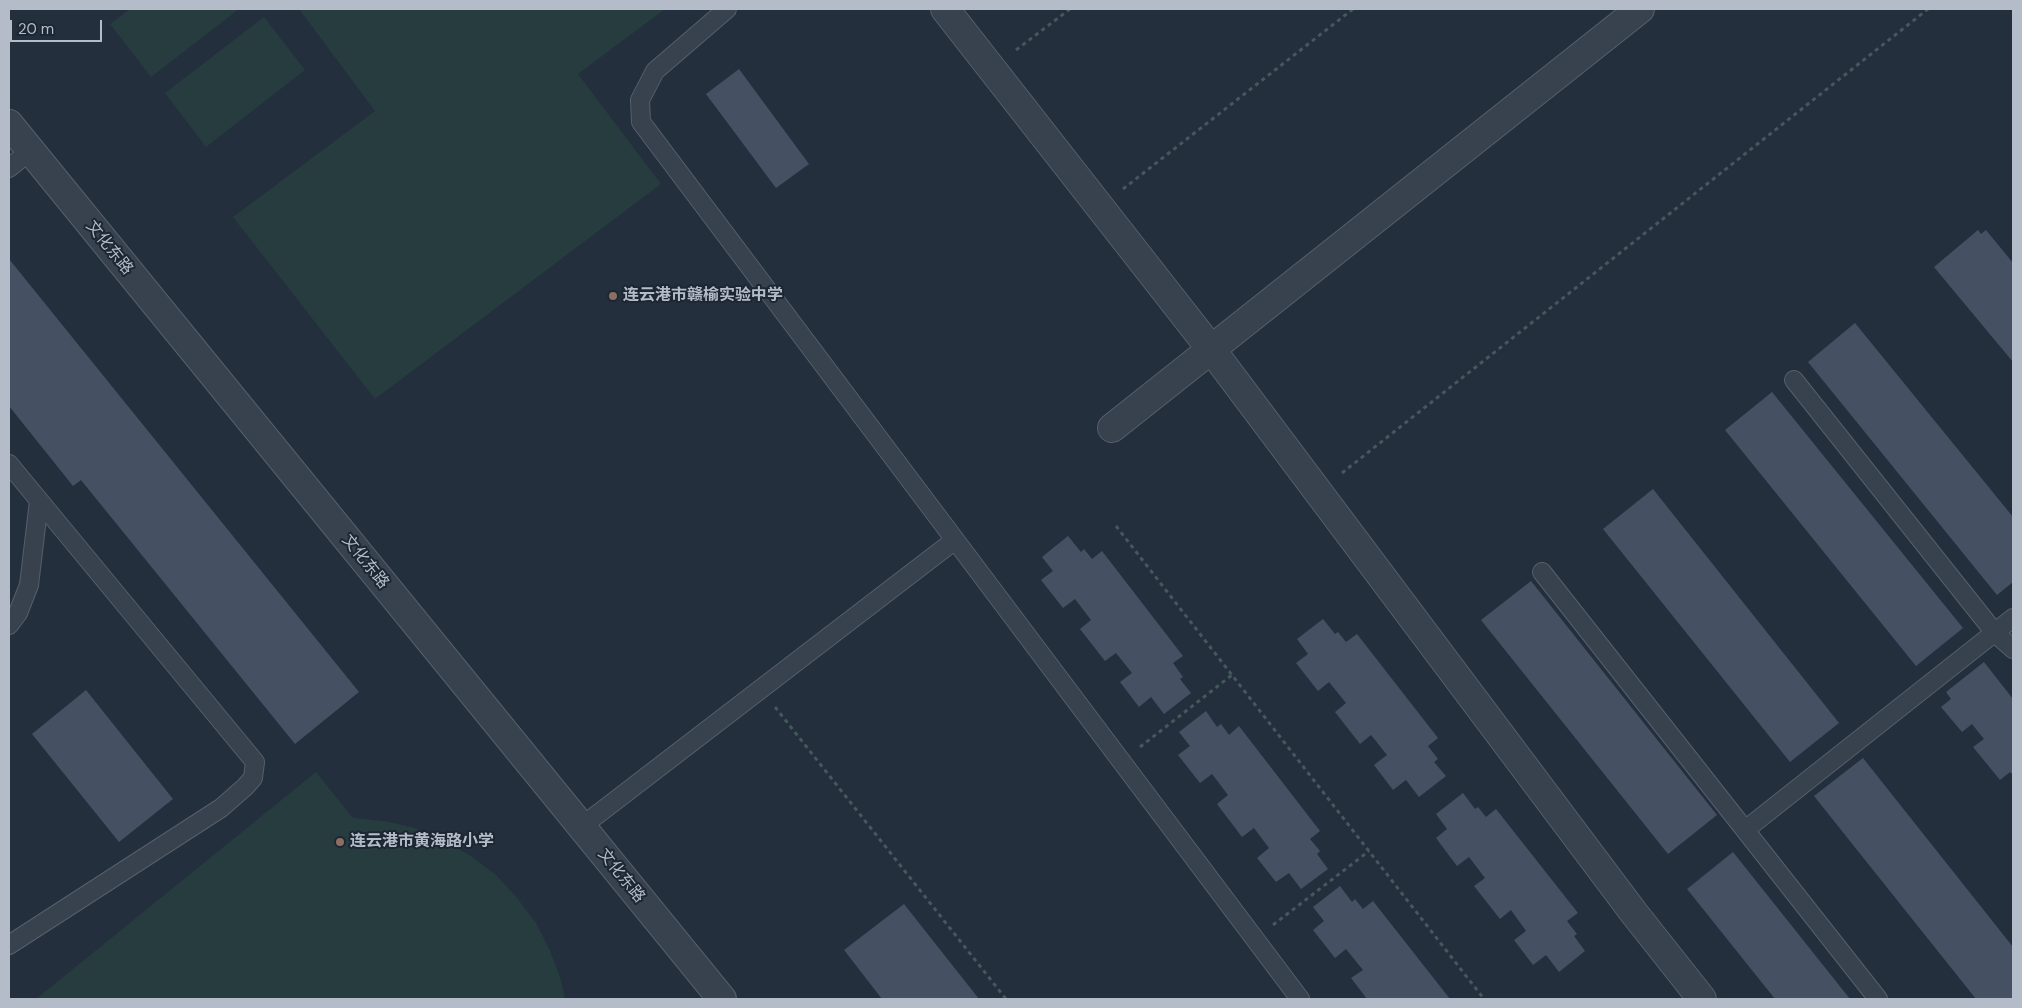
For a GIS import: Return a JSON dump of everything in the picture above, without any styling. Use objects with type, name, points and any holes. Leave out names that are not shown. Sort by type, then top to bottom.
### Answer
[{"type":"street","points":[[944,9],[1211,350],[1634,913],[1702,999]]},
{"type":"street","points":[[1112,428],[1640,9]]},
{"type":"street","name":"文化东路","points":[[9,124],[722,999]]},
{"type":"lane","points":[[727,9],[656,71],[640,100],[641,122],[1300,999]]},
{"type":"lane","points":[[9,168],[30,151]]},
{"type":"lane","points":[[1794,380],[1995,633],[2013,649]]},
{"type":"lane","points":[[9,464],[255,762],[253,778],[246,788],[221,808],[9,945]]},
{"type":"lane","points":[[9,625],[18,613],[28,585],[39,501]]},
{"type":"lane","points":[[581,827],[954,540]]},
{"type":"lane","points":[[1542,572],[1878,999]]},
{"type":"lane","points":[[1745,830],[2013,618]]},
{"type":"path","points":[[991,69],[1070,9]]},
{"type":"path","points":[[1100,208],[1353,9]]},
{"type":"path","points":[[1318,492],[1928,9]]},
{"type":"path","points":[[1116,526],[1484,999]]},
{"type":"path","points":[[1121,761],[1232,675]]},
{"type":"path","points":[[761,689],[1006,999]]},
{"type":"path","points":[[1255,939],[1369,851]]},
{"type":"green space","points":[[130,9],[239,9],[151,77],[110,24]]},
{"type":"green space","points":[[299,9],[665,9],[578,74],[661,184],[375,399],[233,217],[375,111]]},
{"type":"green space","points":[[264,17],[305,70],[206,147],[165,93]]},
{"type":"green space","name":"连云港市黄海路小学","points":[[316,772],[353,818],[384,821],[415,828],[443,840],[471,856],[496,875],[536,923],[550,951],[561,980],[565,999],[36,999]]},
{"type":"building","points":[[739,69],[809,164],[776,188],[706,94]]},
{"type":"building","points":[[1978,230],[1981,234],[1986,230],[2013,263],[2013,362],[1934,267]]},
{"type":"building","points":[[9,259],[359,692],[295,744],[81,480],[73,486],[9,406]]},
{"type":"building","points":[[1855,323],[2013,517],[2013,582],[1997,595],[1808,362]]},
{"type":"building","points":[[1772,392],[1963,628],[1916,666],[1725,430]]},
{"type":"building","points":[[1653,489],[1839,723],[1790,762],[1603,529]]},
{"type":"building","points":[[1068,536],[1081,552],[1084,549],[1092,559],[1102,551],[1183,656],[1173,663],[1183,677],[1180,679],[1191,693],[1164,714],[1151,697],[1139,707],[1120,682],[1132,673],[1116,653],[1105,661],[1080,629],[1091,620],[1075,599],[1063,608],[1041,580],[1053,571],[1042,557]]},
{"type":"building","points":[[1531,581],[1717,815],[1668,854],[1481,620]]},
{"type":"building","points":[[1323,619],[1335,634],[1338,632],[1346,642],[1357,634],[1438,738],[1428,746],[1438,759],[1434,762],[1446,776],[1419,797],[1406,780],[1393,790],[1374,765],[1387,755],[1371,735],[1360,744],[1335,712],[1346,703],[1329,682],[1318,691],[1296,663],[1308,654],[1297,639]]},
{"type":"building","points":[[1984,662],[2013,699],[2013,775],[2010,772],[2000,780],[1973,747],[1984,739],[1972,724],[1962,732],[1941,707],[1951,699],[1946,692]]},
{"type":"building","points":[[86,690],[173,799],[119,842],[32,734]]},
{"type":"building","points":[[1206,711],[1217,727],[1221,724],[1229,735],[1239,726],[1320,831],[1310,839],[1320,851],[1317,854],[1328,869],[1301,889],[1289,873],[1276,882],[1257,858],[1269,848],[1254,828],[1242,837],[1217,804],[1228,795],[1212,774],[1200,783],[1178,755],[1190,746],[1179,732]]},
{"type":"building","points":[[1863,758],[2013,947],[2013,999],[1976,999],[1814,796]]},
{"type":"building","points":[[1463,793],[1475,809],[1478,807],[1486,817],[1496,809],[1578,913],[1567,921],[1577,934],[1574,936],[1585,951],[1559,972],[1546,955],[1533,965],[1514,940],[1526,931],[1511,910],[1500,919],[1474,886],[1485,878],[1469,857],[1457,866],[1436,838],[1447,829],[1436,814]]},
{"type":"building","points":[[1733,852],[1850,999],[1775,999],[1687,889]]},
{"type":"building","points":[[1340,886],[1352,902],[1355,899],[1363,909],[1373,901],[1450,999],[1367,999],[1351,978],[1363,970],[1346,949],[1335,958],[1313,930],[1324,921],[1313,907]]},
{"type":"building","points":[[904,904],[979,999],[882,999],[844,950]]},
{"type":"place","name":"连云港市赣榆实验中学","points":[[613,296]]},
{"type":"place","name":"连云港市黄海路小学","points":[[340,842]]}]
